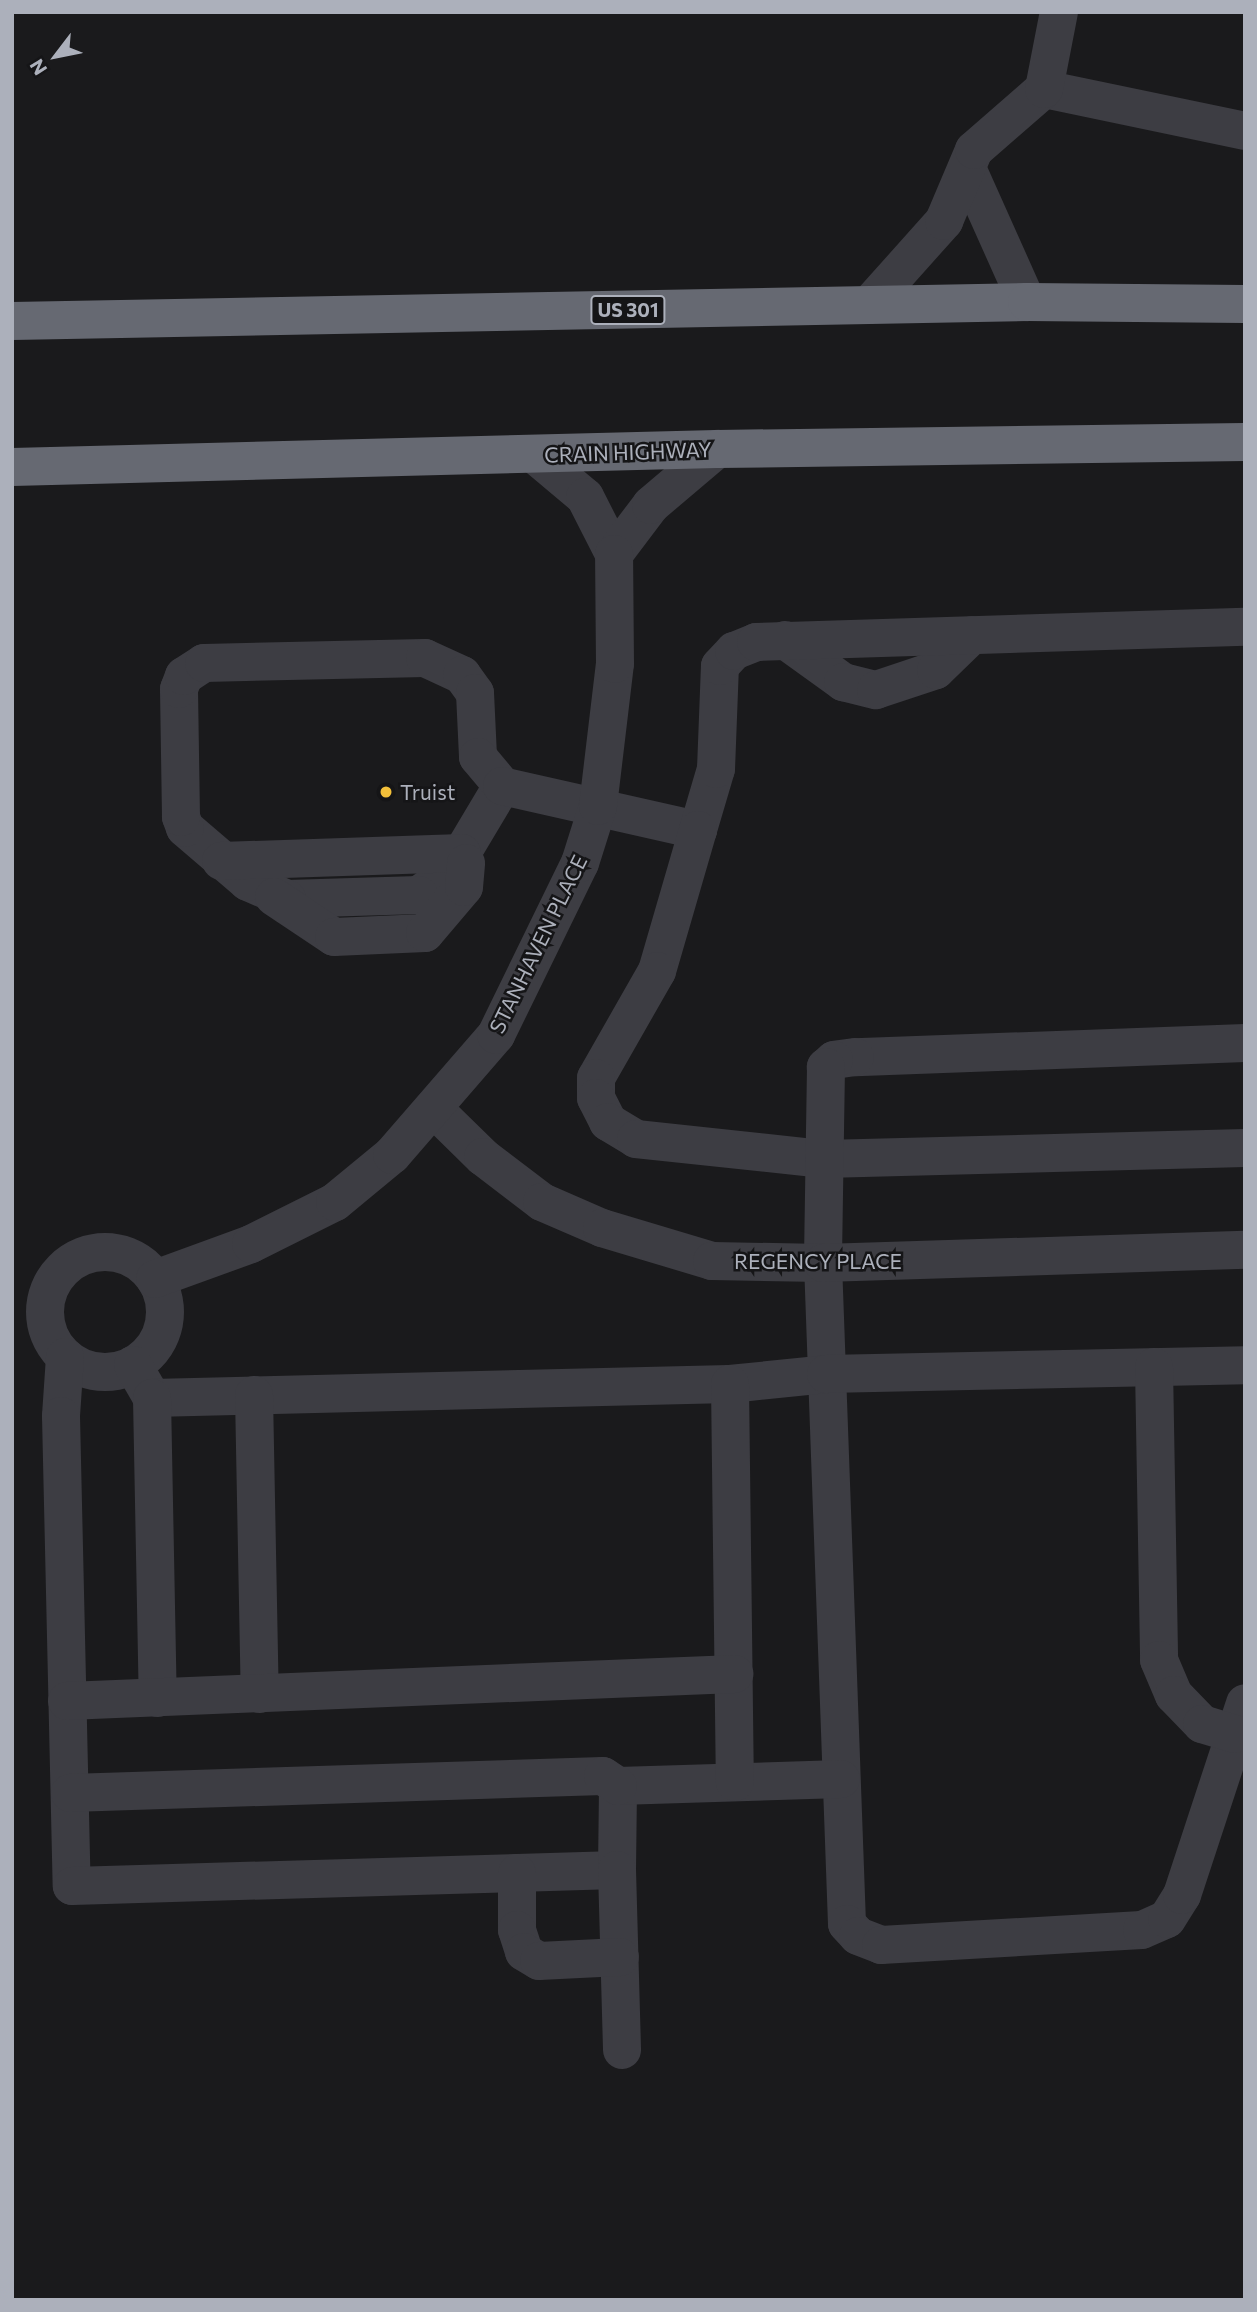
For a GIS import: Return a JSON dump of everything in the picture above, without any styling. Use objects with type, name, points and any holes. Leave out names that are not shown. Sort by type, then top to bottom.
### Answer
[{"type":"highway","name":"US 301","points":[[12,321],[869,305],[1245,304]]},
{"type":"highway","name":"CRAIN HIGHWAY","points":[[12,467],[717,449],[1245,442]]},
{"type":"street","points":[[869,305],[943,221],[974,150],[1044,89],[1059,12]]},
{"type":"street","points":[[1044,89],[1245,131]]},
{"type":"street","points":[[967,168],[1027,303]]},
{"type":"street","points":[[614,554],[651,505],[717,449]]},
{"type":"street","name":"STANHAVEN PLACE","points":[[155,1279],[251,1244],[335,1202],[392,1155],[435,1110],[496,1035],[580,863],[598,806],[615,664],[614,554],[585,497],[535,455]]},
{"type":"street","points":[[1245,627],[785,640],[756,642],[734,651],[720,666],[716,769],[657,971],[597,1078],[596,1098],[608,1122],[636,1139],[824,1160],[1245,1148]]},
{"type":"street","points":[[785,640],[843,682],[876,690],[936,670],[972,635]]},
{"type":"street","points":[[502,786],[459,855],[419,895],[287,898],[245,878],[193,839],[181,817],[179,689],[184,676],[204,663],[425,658],[443,663],[462,675],[475,693],[478,757],[502,786],[698,830]]},
{"type":"street","points":[[245,878],[459,855]]},
{"type":"street","points":[[1154,1367],[1159,1660],[1174,1695],[1202,1724],[1239,1719],[1182,1895],[1167,1919],[1142,1930],[881,1945],[858,1936],[847,1924],[841,1779],[823,1264],[825,1067],[834,1060],[1245,1043]]},
{"type":"street","name":"REGENCY PLACE","points":[[435,1110],[483,1157],[542,1202],[602,1228],[712,1261],[823,1264],[1245,1250]]},
{"type":"street","points":[[103,1251],[123,1254],[155,1279],[163,1297],[164,1317],[154,1344],[133,1364],[99,1371],[65,1357],[49,1332],[45,1301],[65,1266],[103,1251]]},
{"type":"street","points":[[65,1357],[61,1416],[72,1886],[617,1870]]},
{"type":"street","points":[[133,1364],[152,1398],[158,1698]]},
{"type":"street","points":[[152,1398],[730,1384],[826,1374],[1245,1365]]},
{"type":"street","points":[[730,1384],[735,1782]]},
{"type":"street","points":[[254,1395],[260,1694]]},
{"type":"street","points":[[68,1701],[734,1674]]},
{"type":"street","points":[[70,1793],[603,1776],[618,1786],[841,1779]]},
{"type":"street","points":[[618,1786],[617,1870],[622,2050]]},
{"type":"street","points":[[517,1873],[517,1930],[524,1952],[539,1961],[620,1957]]},
{"type":"place","name":"Truist","points":[[386,792]]}]
